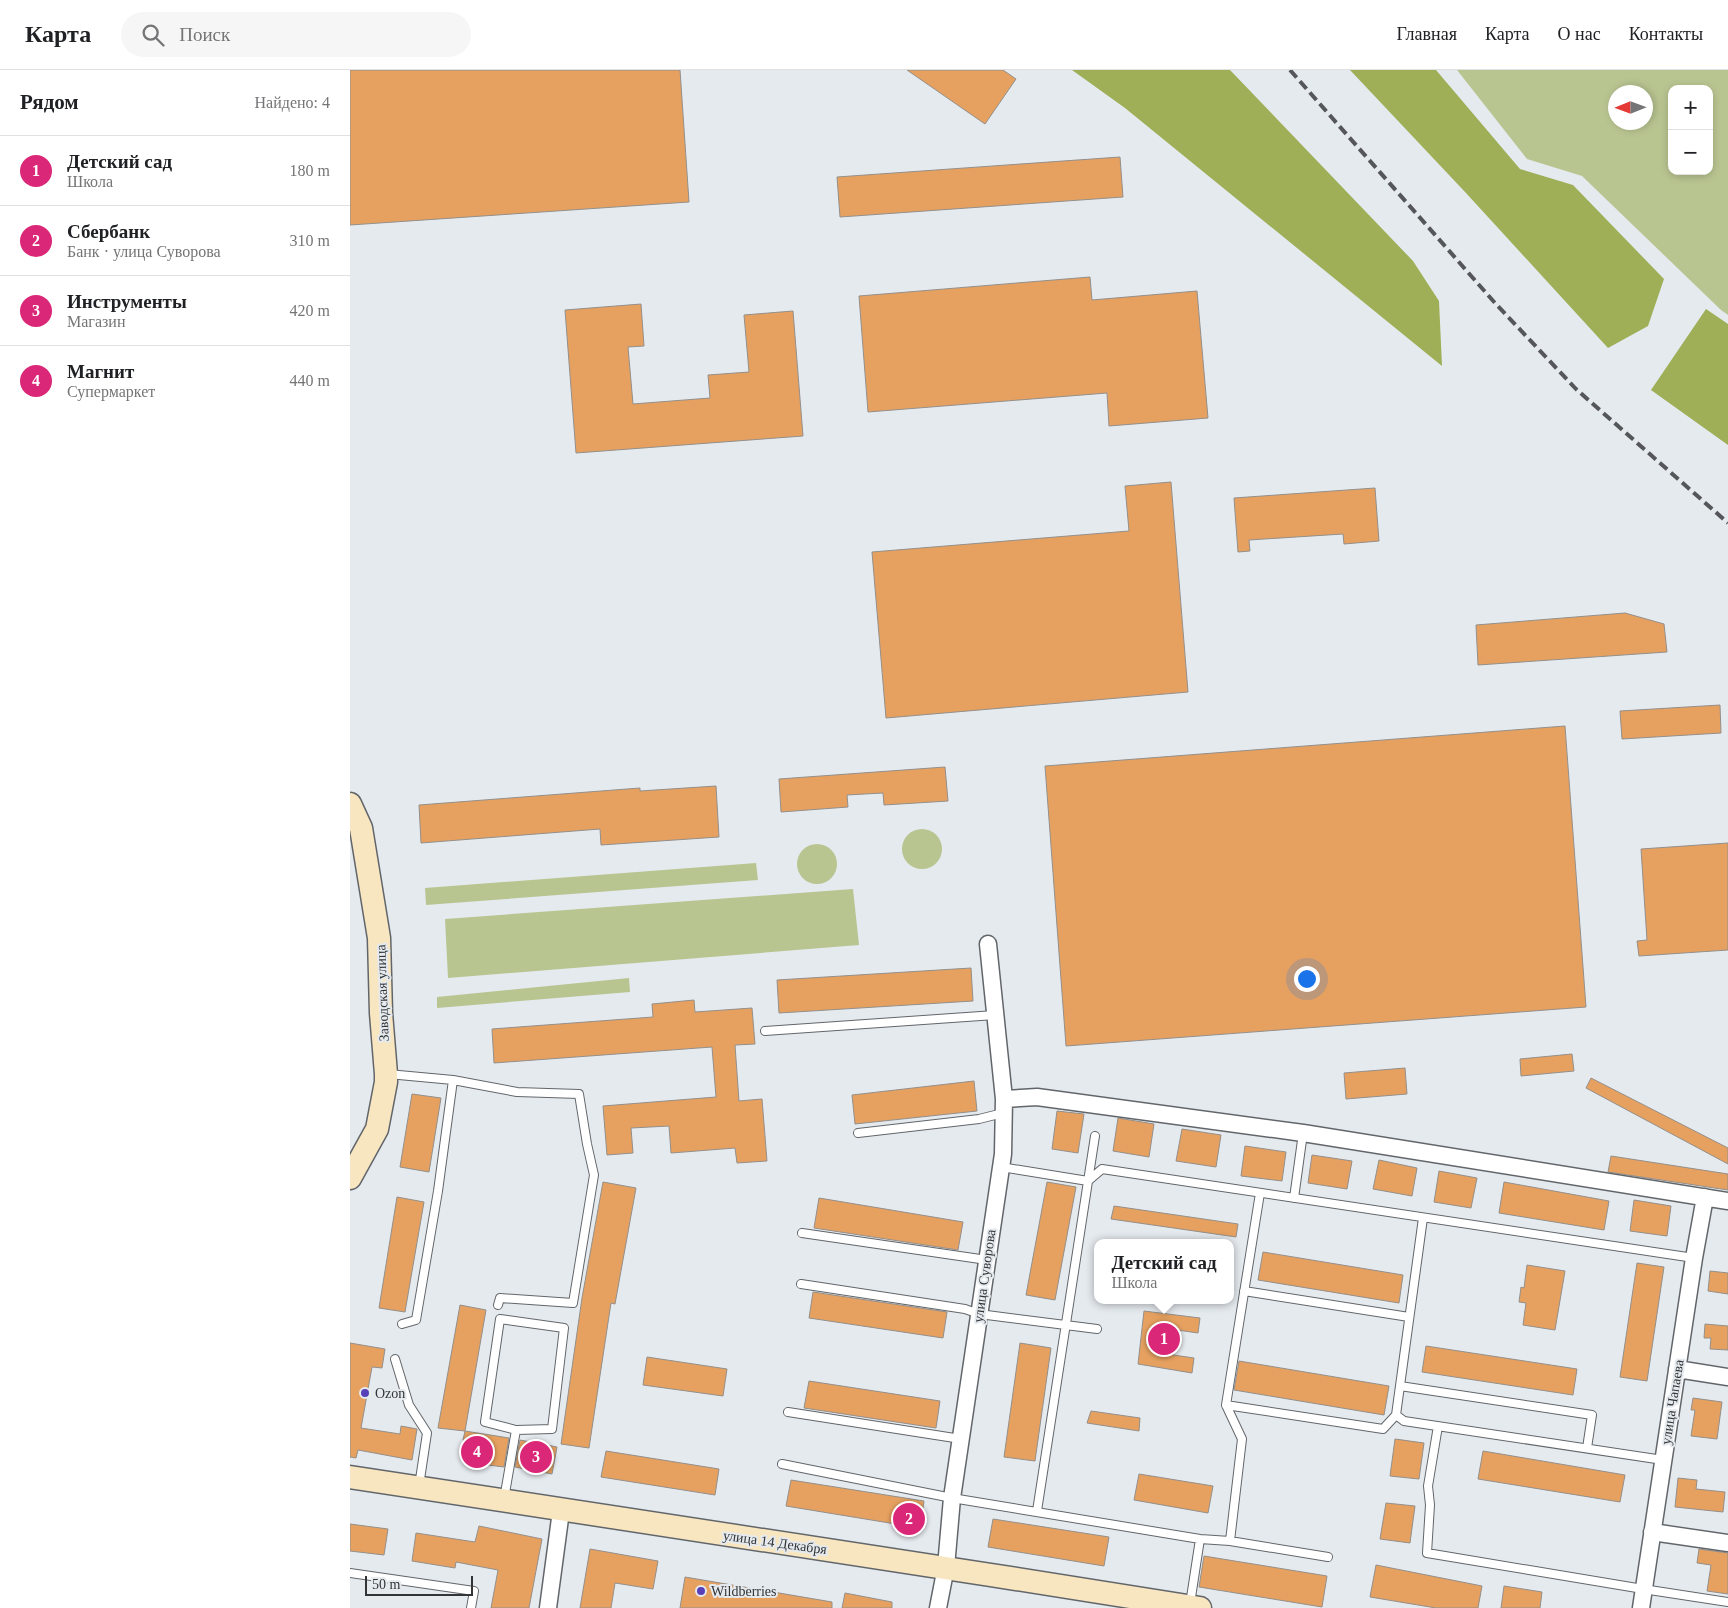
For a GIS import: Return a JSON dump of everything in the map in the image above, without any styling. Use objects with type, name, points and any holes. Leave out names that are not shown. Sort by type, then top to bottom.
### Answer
[{"type":"main road","name":"Заводская улица","points":[[350,804],[361,828],[380,938],[381,1013],[386,1074],[377,1129],[350,1178]]},
{"type":"main road","name":"улица 14 Декабря","points":[[350,1477],[946,1567],[1193,1607]]},
{"type":"street","name":"улица Суворова","points":[[938,1608],[946,1567],[952,1498],[1001,1167],[1004,1106],[988,944]]},
{"type":"street","points":[[1004,1106],[1037,1097],[1303,1133],[1728,1201]]},
{"type":"street","name":"улица Чапаева","points":[[1641,1608],[1705,1197]]},
{"type":"street","points":[[1677,1369],[1728,1377]]},
{"type":"street","points":[[548,1608],[561,1510]]},
{"type":"street","points":[[1652,1532],[1728,1543]]},
{"type":"lane","points":[[765,1031],[995,1015]]},
{"type":"lane","points":[[386,1074],[453,1080],[517,1092],[579,1094],[594,1175],[574,1303],[500,1298],[498,1305]]},
{"type":"lane","points":[[402,1324],[416,1320],[438,1191],[453,1080]]},
{"type":"lane","points":[[858,1133],[979,1119],[1004,1106]]},
{"type":"lane","points":[[1294,1198],[1303,1133]]},
{"type":"lane","points":[[1037,1511],[1095,1136]]},
{"type":"lane","points":[[1001,1167],[1088,1181],[1102,1169],[1694,1258]]},
{"type":"lane","points":[[1230,1541],[1242,1439],[1226,1405],[1260,1193]]},
{"type":"lane","points":[[1226,1405],[1383,1429],[1396,1415],[1423,1218]]},
{"type":"lane","points":[[802,1233],[987,1260]]},
{"type":"lane","points":[[801,1284],[965,1308],[979,1314],[1096,1329]]},
{"type":"lane","points":[[1244,1291],[1409,1317]]},
{"type":"lane","points":[[500,1319],[564,1328],[552,1430],[516,1430],[485,1422],[500,1319]]},
{"type":"lane","points":[[396,1359],[409,1405],[428,1433],[419,1488]]},
{"type":"lane","points":[[1400,1386],[1592,1415],[1587,1448]]},
{"type":"lane","points":[[788,1412],[961,1439]]},
{"type":"lane","points":[[1396,1415],[1404,1421],[1663,1460]]},
{"type":"lane","points":[[1438,1426],[1428,1486],[1430,1505],[1427,1553],[1728,1602]]},
{"type":"lane","points":[[503,1501],[516,1430]]},
{"type":"lane","points":[[782,1464],[952,1498],[1200,1539],[1230,1541],[1328,1557]]},
{"type":"lane","points":[[1193,1607],[1200,1539]]},
{"type":"lane","points":[[350,1573],[474,1591],[471,1608]]},
{"type":"green space","points":[[1072,70],[1230,70],[1413,261],[1439,301],[1442,366],[1125,108]]},
{"type":"green space","points":[[1350,70],[1436,70],[1520,169],[1573,185],[1664,279],[1648,326],[1608,348]]},
{"type":"green space","points":[[1457,70],[1728,70],[1728,315],[1721,310],[1582,176],[1527,159]]},
{"type":"green space","points":[[1706,309],[1728,324],[1728,445],[1651,390]]},
{"type":"green space","points":[[926,829],[933,832],[939,838],[942,849],[941,857],[933,866],[926,869],[918,869],[911,866],[903,857],[902,845],[905,838],[914,830]]},
{"type":"green space","points":[[821,844],[828,847],[834,853],[837,864],[836,872],[828,881],[821,884],[813,884],[806,881],[798,872],[797,860],[800,853],[809,845]]},
{"type":"green space","points":[[756,863],[758,880],[426,905],[425,888]]},
{"type":"green space","points":[[853,889],[859,945],[448,978],[445,919]]},
{"type":"green space","points":[[629,978],[630,992],[437,1008],[437,997]]},
{"type":"building","points":[[350,70],[680,70],[689,202],[350,225]]},
{"type":"building","points":[[907,70],[1003,70],[1016,79],[985,124]]},
{"type":"building","points":[[1120,157],[1123,197],[840,217],[837,177]]},
{"type":"building","points":[[1090,277],[1092,300],[1197,291],[1208,418],[1109,426],[1107,393],[868,412],[859,296]]},
{"type":"building","points":[[641,304],[644,346],[628,347],[633,404],[710,398],[708,375],[749,372],[744,315],[793,311],[803,436],[576,453],[565,310]]},
{"type":"building","points":[[1171,482],[1188,692],[886,718],[872,552],[1129,531],[1125,486]]},
{"type":"building","points":[[1375,488],[1379,541],[1344,544],[1343,534],[1249,540],[1250,551],[1238,552],[1234,498]]},
{"type":"building","points":[[1625,613],[1664,624],[1667,652],[1478,665],[1476,625]]},
{"type":"building","points":[[1720,705],[1721,733],[1622,739],[1620,711]]},
{"type":"building","points":[[1565,726],[1586,1007],[1066,1046],[1045,766]]},
{"type":"building","points":[[945,767],[948,801],[884,805],[883,793],[847,795],[848,807],[781,812],[779,779]]},
{"type":"building","points":[[716,786],[719,837],[601,845],[600,829],[421,843],[419,805],[640,788],[640,791]]},
{"type":"building","points":[[1728,843],[1728,950],[1639,956],[1637,941],[1647,940],[1641,849]]},
{"type":"building","points":[[971,968],[973,1001],[779,1013],[777,980]]},
{"type":"building","points":[[694,1000],[695,1012],[752,1008],[755,1044],[735,1045],[739,1101],[762,1099],[767,1161],[737,1163],[735,1148],[671,1153],[669,1126],[631,1128],[633,1153],[607,1155],[603,1106],[716,1097],[712,1047],[494,1063],[492,1029],[653,1017],[652,1004]]},
{"type":"building","points":[[1572,1054],[1574,1071],[1521,1076],[1520,1059]]},
{"type":"building","points":[[1405,1068],[1407,1094],[1346,1099],[1344,1073]]},
{"type":"building","points":[[1591,1078],[1728,1148],[1728,1164],[1586,1088]]},
{"type":"building","points":[[974,1081],[977,1111],[855,1124],[852,1095]]},
{"type":"building","points":[[412,1094],[441,1098],[429,1172],[400,1167]]},
{"type":"building","points":[[1057,1111],[1084,1114],[1078,1153],[1052,1149]]},
{"type":"building","points":[[1118,1118],[1154,1124],[1149,1157],[1113,1151]]},
{"type":"building","points":[[1182,1129],[1221,1135],[1216,1167],[1176,1161]]},
{"type":"building","points":[[1245,1146],[1286,1152],[1282,1181],[1241,1176]]},
{"type":"building","points":[[1312,1155],[1352,1161],[1347,1189],[1308,1183]]},
{"type":"building","points":[[1611,1156],[1728,1174],[1728,1190],[1608,1172]]},
{"type":"building","points":[[1379,1160],[1417,1168],[1412,1196],[1373,1189]]},
{"type":"building","points":[[1439,1171],[1477,1178],[1471,1208],[1434,1202]]},
{"type":"building","points":[[603,1182],[636,1188],[615,1304],[611,1303],[589,1448],[561,1444],[582,1298]]},
{"type":"building","points":[[1047,1182],[1076,1187],[1055,1300],[1026,1295]]},
{"type":"building","points":[[1504,1182],[1609,1201],[1604,1230],[1499,1213]]},
{"type":"building","points":[[397,1197],[424,1202],[405,1312],[379,1308]]},
{"type":"building","points":[[819,1198],[963,1222],[958,1250],[814,1228]]},
{"type":"building","points":[[1634,1200],[1671,1206],[1667,1236],[1630,1231]]},
{"type":"building","points":[[1114,1206],[1238,1224],[1236,1237],[1111,1219]]},
{"type":"building","points":[[1263,1252],[1403,1275],[1399,1303],[1258,1280]]},
{"type":"building","points":[[1637,1263],[1664,1267],[1647,1381],[1620,1377]]},
{"type":"building","points":[[1527,1265],[1565,1271],[1555,1330],[1523,1325],[1526,1303],[1519,1302],[1521,1287],[1524,1288]]},
{"type":"building","points":[[1710,1271],[1728,1273],[1728,1294],[1708,1291]]},
{"type":"building","points":[[813,1292],[947,1312],[943,1338],[809,1318]]},
{"type":"building","points":[[460,1305],[486,1310],[465,1431],[438,1428]]},
{"type":"building","points":[[1144,1311],[1200,1318],[1198,1333],[1170,1329],[1167,1354],[1194,1358],[1192,1373],[1138,1364]]},
{"type":"building","points":[[1705,1324],[1728,1326],[1728,1350],[1710,1349],[1711,1338],[1704,1338]]},
{"type":"building","points":[[350,1343],[385,1349],[382,1368],[372,1367],[361,1428],[400,1434],[401,1426],[417,1429],[412,1460],[358,1450],[356,1458],[350,1457]]},
{"type":"building","points":[[1020,1343],[1051,1348],[1035,1461],[1004,1457]]},
{"type":"building","points":[[1426,1346],[1577,1369],[1573,1395],[1422,1372]]},
{"type":"building","points":[[647,1357],[727,1369],[723,1396],[643,1385]]},
{"type":"building","points":[[1239,1361],[1389,1386],[1384,1415],[1234,1390]]},
{"type":"building","points":[[809,1381],[940,1401],[936,1428],[804,1408]]},
{"type":"building","points":[[1693,1398],[1722,1402],[1717,1439],[1691,1436],[1695,1410],[1691,1410]]},
{"type":"building","points":[[1091,1411],[1140,1418],[1139,1431],[1087,1423]]},
{"type":"building","points":[[465,1431],[509,1438],[504,1467],[463,1462],[467,1443],[463,1440]]},
{"type":"building","points":[[1395,1439],[1424,1443],[1419,1479],[1390,1476]]},
{"type":"building","points":[[520,1440],[557,1447],[552,1474],[515,1467]]},
{"type":"building","points":[[606,1451],[719,1469],[715,1495],[601,1477]]},
{"type":"building","points":[[1483,1451],[1625,1475],[1620,1502],[1478,1479]]},
{"type":"building","points":[[1139,1474],[1213,1486],[1208,1513],[1134,1500]]},
{"type":"building","points":[[1678,1478],[1697,1480],[1696,1489],[1725,1492],[1723,1512],[1675,1507]]},
{"type":"building","points":[[791,1480],[924,1501],[920,1528],[786,1506]]},
{"type":"building","points":[[1386,1503],[1415,1506],[1410,1543],[1380,1539]]},
{"type":"building","points":[[993,1519],[1109,1537],[1104,1566],[988,1547]]},
{"type":"building","points":[[350,1524],[388,1529],[384,1555],[350,1551]]},
{"type":"building","points":[[479,1526],[542,1539],[529,1608],[491,1608],[498,1570],[456,1562],[455,1568],[412,1561],[416,1533],[475,1542]]},
{"type":"building","points":[[590,1549],[658,1561],[653,1589],[615,1583],[611,1608],[580,1608]]},
{"type":"building","points":[[1699,1549],[1728,1553],[1728,1594],[1707,1591],[1711,1565],[1697,1563]]},
{"type":"building","points":[[1204,1556],[1327,1576],[1322,1607],[1199,1587]]},
{"type":"building","points":[[1376,1565],[1482,1586],[1478,1608],[1436,1608],[1370,1597]]},
{"type":"building","points":[[685,1577],[832,1602],[832,1608],[680,1608]]},
{"type":"building","points":[[1504,1586],[1542,1592],[1540,1608],[1501,1608]]},
{"type":"building","points":[[845,1593],[892,1602],[892,1608],[842,1608]]},
{"type":"railway","points":[[1290,70],[1495,303],[1576,389],[1728,523]]},
{"type":"place","name":"Детский сад","points":[[1164,1339]]},
{"type":"place","name":"Ozon","points":[[365,1393]]},
{"type":"place","name":"Магнит","points":[[477,1452]]},
{"type":"place","name":"Инструменты","points":[[536,1457]]},
{"type":"place","name":"Сбербанк","points":[[909,1519]]},
{"type":"place","name":"Wildberries","points":[[701,1591]]}]
